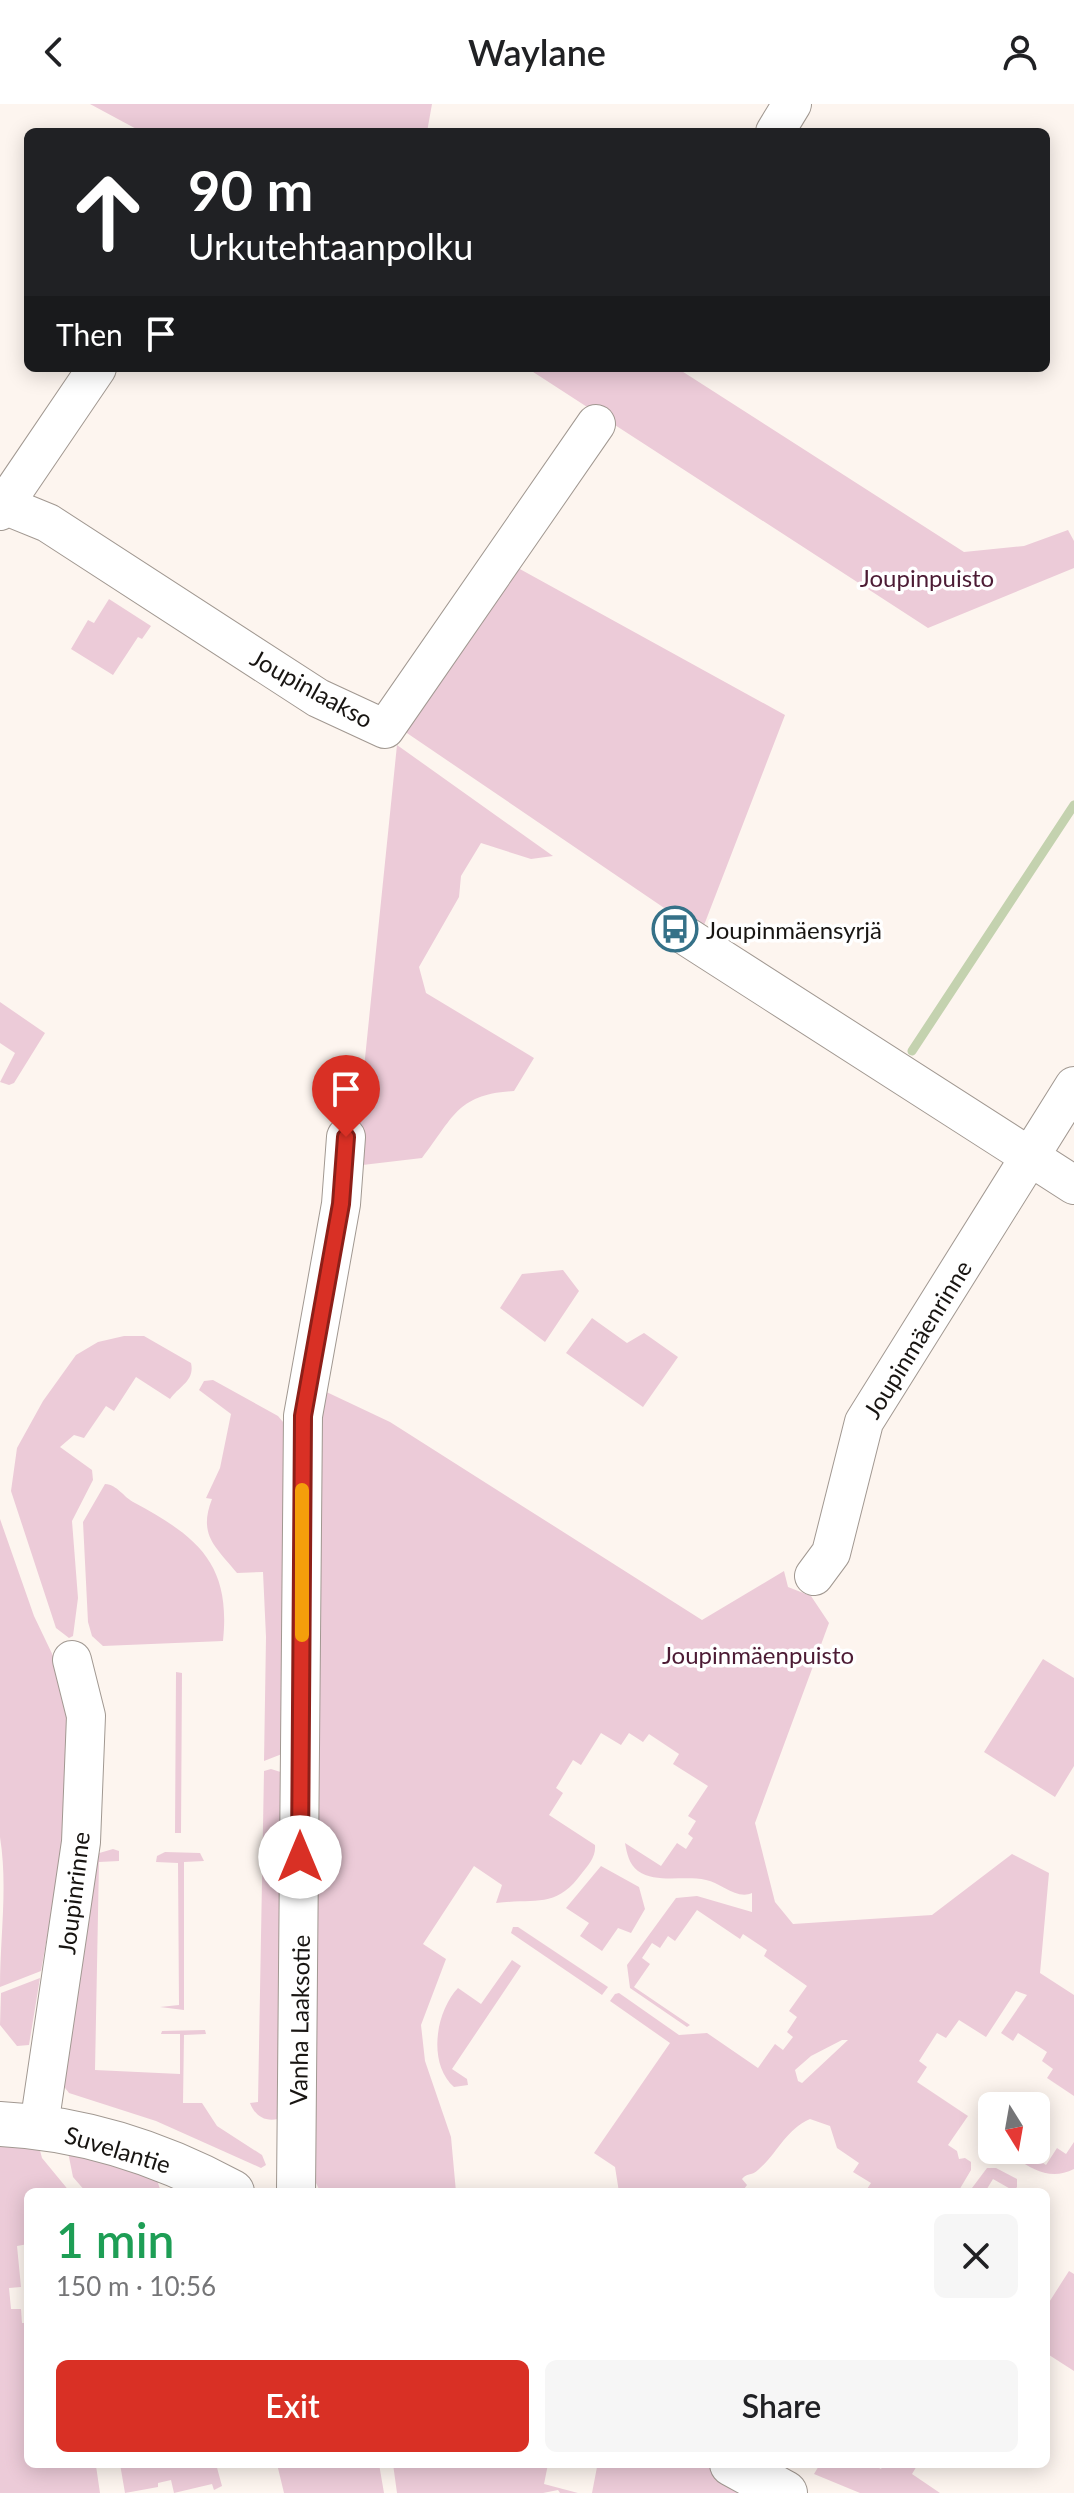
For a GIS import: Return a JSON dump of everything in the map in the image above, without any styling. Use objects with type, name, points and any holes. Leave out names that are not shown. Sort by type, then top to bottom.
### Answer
[{"type":"street","points":[[777,128],[792,104]]},
{"type":"street","points":[[1,502],[94,372]]},
{"type":"street","name":"Joupinlaakso","points":[[1,502],[48,523],[318,698],[385,729],[596,424]]},
{"type":"street","points":[[675,929],[1074,1185]]},
{"type":"street","name":"Joupinmäenrinne","points":[[814,1576],[831,1553],[864,1422],[1074,1086]]},
{"type":"street","name":"Vanha Laaksotie","points":[[296,2188],[303,1416],[341,1204],[346,1137]]},
{"type":"street","name":"Joupinrinne","points":[[19,2125],[81,1842],[86,1716],[72,1660]]},
{"type":"street","name":"Suvelantie","points":[[19,2125],[100,2138],[157,2157],[223,2188]]},
{"type":"street","points":[[739,2468],[785,2493]]},
{"type":"green space","points":[[90,104],[432,104],[428,128],[135,128]]},
{"type":"green space","name":"Joupinpuisto","points":[[533,372],[683,372],[964,552],[1024,546],[1068,530],[1074,541],[1074,568],[928,628]]},
{"type":"green space","points":[[518,568],[785,715],[701,933],[401,729]]},
{"type":"green space","points":[[109,599],[151,626],[142,639],[138,637],[113,675],[71,649],[88,620],[94,623]]},
{"type":"green space","points":[[397,745],[553,856],[531,859],[481,843],[461,876],[459,897],[419,967],[426,993],[534,1058],[514,1091],[495,1093],[468,1103],[450,1120],[422,1158],[354,1166]]},
{"type":"green space","points":[[0,1002],[45,1033],[14,1083],[9,1085],[0,1082],[15,1053],[0,1043]]},
{"type":"green space","points":[[563,1270],[579,1291],[545,1342],[500,1308],[522,1274]]},
{"type":"green space","points":[[592,1318],[627,1343],[644,1333],[678,1357],[643,1407],[566,1353]]},
{"type":"green space","points":[[124,1336],[144,1336],[191,1363],[192,1369],[185,1383],[170,1399],[136,1377],[114,1411],[106,1406],[84,1438],[74,1435],[60,1447],[92,1470],[93,1480],[72,1521],[78,1598],[73,1636],[69,1638],[56,1628],[11,1491],[17,1448],[43,1401],[76,1355],[98,1342]]},
{"type":"green space","points":[[213,1380],[278,1416],[288,1428],[284,1501],[290,1544],[287,1752],[264,1761],[266,1637],[263,1572],[237,1573],[216,1547],[208,1531],[208,1511],[212,1499],[206,1498],[220,1468],[231,1414],[199,1390],[204,1381]]},
{"type":"green space","name":"Joupinmäenpuisto","points":[[318,1388],[390,1422],[702,1620],[784,1571],[788,1587],[811,1596],[829,1623],[755,1823],[775,1902],[793,1924],[932,1915],[1012,1854],[1049,1873],[1040,1973],[1074,1995],[1074,2096],[1047,2078],[1053,2069],[1042,2061],[1047,2052],[1018,2033],[1013,2041],[1001,2033],[1027,1995],[1016,1991],[986,2037],[959,2020],[946,2038],[937,2033],[919,2061],[927,2067],[917,2082],[968,2116],[948,2145],[957,2151],[959,2159],[965,2158],[971,2162],[971,2170],[960,2188],[868,2188],[871,2183],[853,2172],[859,2163],[837,2148],[830,2126],[810,2119],[794,2129],[758,2170],[742,2179],[747,2185],[745,2188],[618,2188],[615,2167],[594,2153],[670,2043],[610,2001],[615,1994],[619,1993],[679,2035],[707,2033],[758,2068],[775,2044],[783,2050],[793,2037],[787,2032],[797,2017],[789,2011],[807,1986],[764,1956],[767,1950],[743,1934],[740,1939],[697,1910],[675,1941],[668,1936],[660,1948],[652,1943],[642,1958],[650,1964],[634,1987],[690,2025],[687,2027],[630,1988],[627,1965],[676,1898],[697,1896],[752,1912],[752,1893],[735,1893],[706,1880],[654,1877],[635,1868],[625,1843],[661,1866],[677,1843],[686,1849],[693,1838],[688,1834],[696,1821],[688,1816],[708,1786],[673,1764],[679,1754],[649,1734],[643,1742],[629,1733],[621,1745],[601,1733],[581,1765],[573,1760],[556,1788],[563,1793],[549,1815],[595,1845],[592,1860],[573,1884],[545,1900],[496,1903],[502,1885],[474,1866],[423,1944],[446,1959],[421,2025],[425,2061],[451,2137],[456,2188],[318,2188],[308,2167]],"holes":[[[848,2040],[802,2083],[798,2081],[795,2070],[811,2056]]]},
{"type":"green space","points":[[105,1484],[176,1528],[206,1556],[221,1592],[223,1641],[103,1646],[92,1636],[88,1622],[83,1522]]},
{"type":"green space","points":[[0,1519],[34,1616],[56,1662],[70,1719],[62,1852],[41,1971],[0,1987],[4,1893],[0,1837]]},
{"type":"green space","points":[[1043,1659],[1074,1678],[1074,1766],[1055,1797],[984,1752]]},
{"type":"green space","points":[[176,1672],[182,1673],[181,1833],[175,1833]]},
{"type":"green space","points":[[271,1769],[287,1774],[278,2119],[269,2120],[261,2117],[250,2103],[258,2102],[264,1771]]},
{"type":"green space","points":[[113,1849],[119,1851],[119,1861],[99,1862],[95,2070],[180,2074],[180,2034],[161,2034],[162,2031],[205,2030],[206,2034],[184,2035],[183,2103],[202,2103],[217,2126],[262,2155],[266,2165],[261,2168],[156,2121],[69,2093],[62,2084],[96,1854]]},
{"type":"green space","points":[[165,1852],[200,1853],[204,1861],[184,1862],[184,2010],[160,2007],[179,2005],[178,1863],[156,1862],[157,1856]]},
{"type":"green space","points":[[601,1866],[639,1887],[645,1909],[631,1933],[618,1928],[602,1951],[580,1936],[589,1923],[566,1908]]},
{"type":"green space","points":[[513,1927],[518,1927],[608,1987],[602,1995],[511,1933]]},
{"type":"green space","points":[[512,1960],[521,1966],[452,2069],[467,2079],[468,2085],[454,2087],[440,2065],[438,2051],[444,2010],[458,1988],[481,2004]]},
{"type":"green space","points":[[40,1978],[29,2045],[17,2046],[0,2025],[1,1993]]},
{"type":"green space","points":[[0,2139],[38,2143],[42,2158],[67,2188],[24,2188],[24,2245],[17,2246],[21,2287],[9,2288],[11,2309],[21,2309],[24,2323],[24,2468],[96,2468],[100,2493],[0,2493]]},
{"type":"green space","points":[[1074,2142],[1074,2169],[1064,2173],[1046,2173],[1026,2164],[1050,2164],[1057,2148],[1066,2154]]},
{"type":"green space","points":[[67,2147],[157,2180],[160,2188],[83,2188],[73,2177]]},
{"type":"green space","points":[[987,2168],[996,2168],[1017,2179],[1016,2188],[1009,2188],[993,2179],[987,2188],[972,2188]]},
{"type":"green space","points":[[1069,2271],[1074,2274],[1074,2371],[1050,2356],[1050,2301]]},
{"type":"green space","points":[[121,2468],[217,2468],[222,2486],[214,2490],[212,2484],[174,2493],[171,2480],[158,2483],[158,2487],[125,2493]]},
{"type":"green space","points":[[278,2468],[380,2468],[384,2493],[284,2493]]},
{"type":"green space","points":[[394,2468],[547,2468],[544,2484],[578,2493],[560,2493],[558,2490],[543,2493],[397,2493]]},
{"type":"green space","points":[[597,2468],[712,2468],[754,2493],[592,2493]]},
{"type":"green space","points":[[818,2468],[916,2468],[912,2474],[940,2493],[860,2493],[814,2474]]},
{"type":"waterway","points":[[912,1051],[1074,805]]},
{"type":"slow traffic","points":[[302,1490],[302,1635]]},
{"type":"place","name":"Joupinmäensyrjä","points":[[675,929]]},
{"type":"route","points":[[300,1857],[303,1416],[341,1204],[346,1137]]}]
